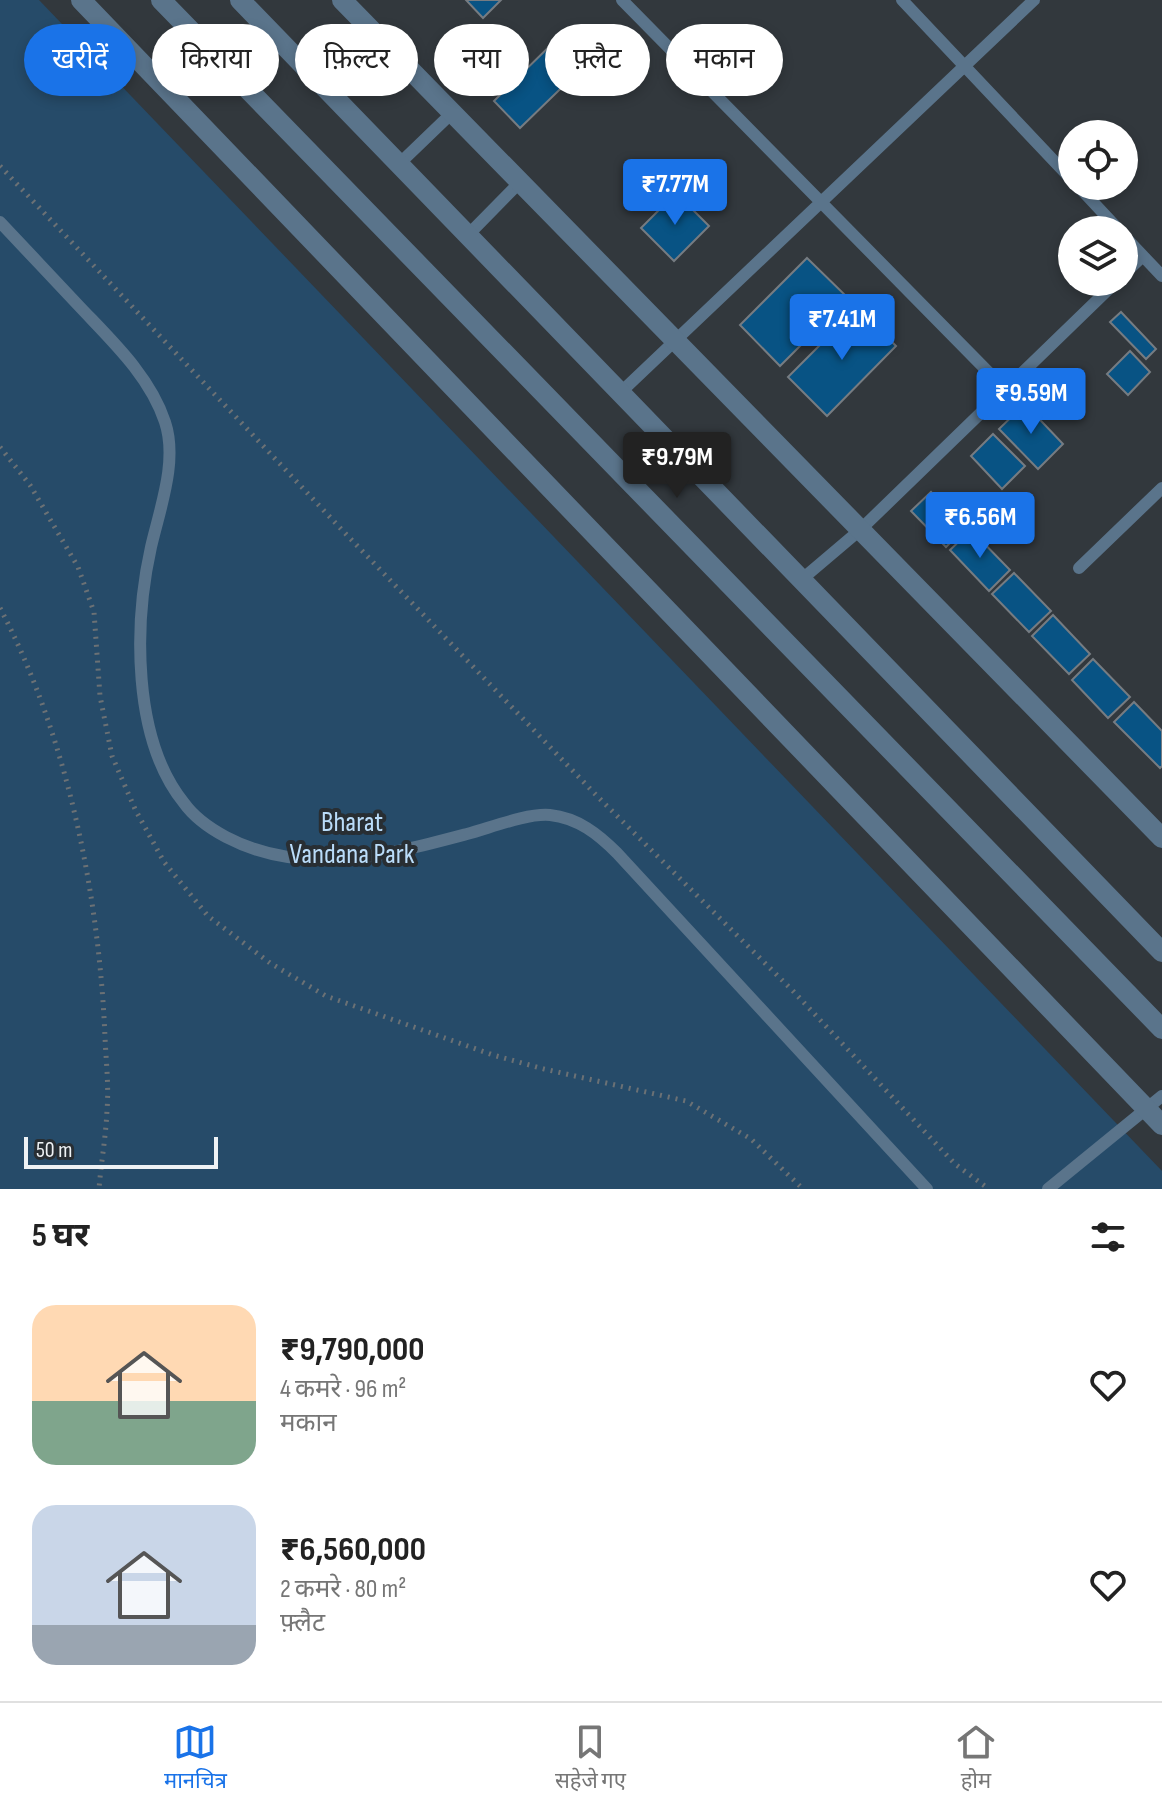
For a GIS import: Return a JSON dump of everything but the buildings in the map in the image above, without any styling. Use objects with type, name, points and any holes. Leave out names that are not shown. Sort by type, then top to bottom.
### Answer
[{"type":"street","points":[[81,0],[1154,1102],[1162,1125]]},
{"type":"street","points":[[161,0],[1162,1029]]},
{"type":"street","points":[[240,0],[1162,952]]},
{"type":"street","points":[[342,0],[1162,838]]},
{"type":"lane","points":[[622,0],[1004,388]]},
{"type":"lane","points":[[902,0],[1058,165]]},
{"type":"lane","points":[[620,393],[1034,0]]},
{"type":"lane","points":[[399,164],[452,113]]},
{"type":"lane","points":[[468,235],[520,182]]},
{"type":"lane","points":[[1091,200],[1106,216]]},
{"type":"lane","points":[[0,222],[112,341],[150,389],[166,423],[170,460],[147,566],[139,645],[144,704],[161,766],[184,804],[213,830],[246,847],[303,860],[352,859],[382,854],[548,815],[576,822],[597,833],[617,853],[927,1189]]},
{"type":"lane","points":[[1138,251],[1162,276]]},
{"type":"lane","points":[[1138,261],[1143,256]]},
{"type":"lane","points":[[801,580],[860,530],[1101,296]]},
{"type":"lane","points":[[1079,568],[1162,488]]},
{"type":"lane","points":[[1048,1189],[1154,1102]]},
{"type":"path","points":[[0,166],[597,796],[793,991],[955,1164],[989,1189]]},
{"type":"path","points":[[0,447],[30,485],[78,567],[94,612],[100,696],[112,756],[135,809],[164,862],[208,916],[270,963],[326,996],[493,1055],[686,1101],[751,1139],[803,1189]]},
{"type":"path","points":[[0,608],[21,648],[65,777],[89,882],[103,1000],[108,1108],[99,1189]]},
{"type":"green space","name":"Bharat Vandana Park","points":[[0,0],[39,0],[62,24],[24,24],[24,96],[131,96],[1162,1171],[1162,1189],[0,1189]]}]
